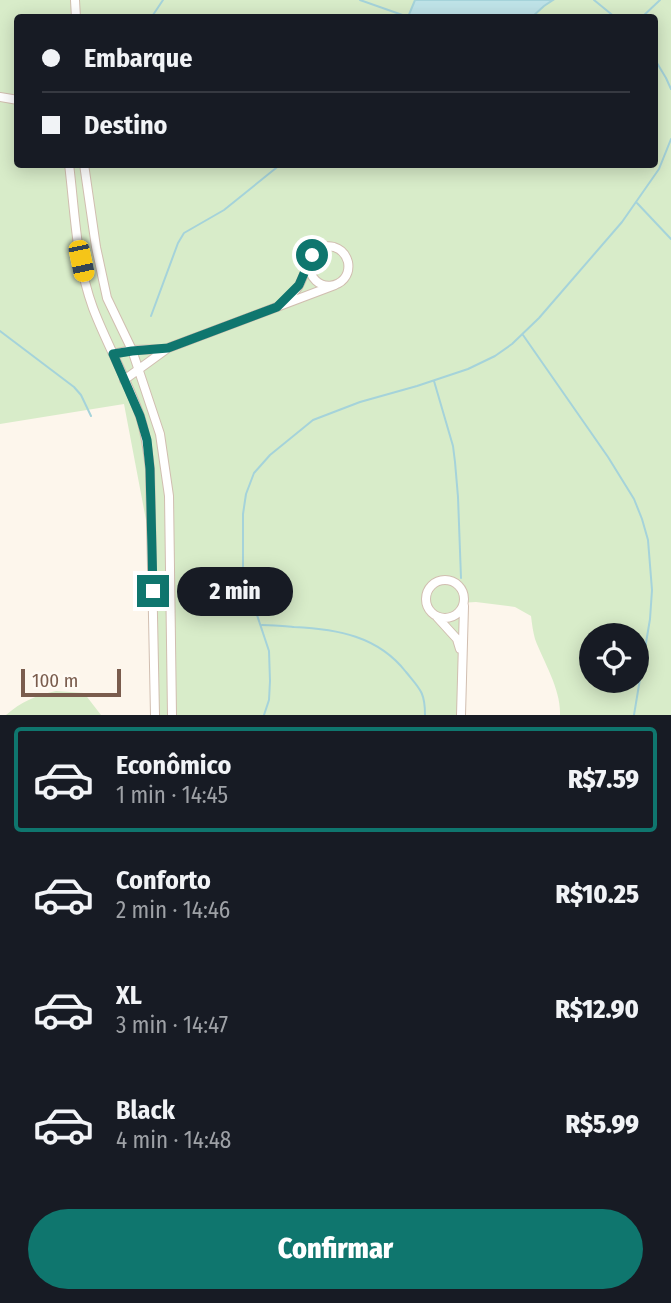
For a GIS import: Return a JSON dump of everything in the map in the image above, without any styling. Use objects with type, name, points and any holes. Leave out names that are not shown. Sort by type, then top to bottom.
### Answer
[{"type":"street","points":[[69,168],[86,285],[140,416],[147,440],[150,469],[155,715]]},
{"type":"street","points":[[85,168],[107,298],[139,368],[160,434],[169,496],[172,715]]},
{"type":"street","points":[[124,380],[168,348],[277,307],[335,285],[342,281],[349,266],[342,251],[335,247],[318,249],[312,255],[299,285],[277,307]]},
{"type":"street","points":[[309,262],[309,271],[319,284],[335,285]]},
{"type":"street","points":[[113,354],[168,348]]},
{"type":"street","points":[[461,715],[463,592],[459,585],[452,581],[436,582],[430,587],[427,602],[430,610],[457,639],[462,652]]},
{"type":"street","points":[[435,615],[451,617],[463,607],[464,599]]},
{"type":"green space","points":[[0,0],[415,0],[410,14],[14,14],[14,168],[658,168],[658,14],[535,14],[553,0],[671,0],[671,715],[560,715],[558,696],[535,639],[531,616],[515,607],[476,602],[459,603],[465,662],[465,715],[156,715],[146,520],[124,404],[0,424]]},
{"type":"green space","points":[[56,691],[84,693],[101,715],[6,715],[29,700]]},
{"type":"water","points":[[415,0],[553,0],[535,14],[409,14]]},
{"type":"waterway","points":[[154,14],[163,0]]},
{"type":"waterway","points":[[360,0],[400,14]]},
{"type":"waterway","points":[[594,0],[611,14]]},
{"type":"waterway","points":[[645,14],[660,0]]},
{"type":"waterway","points":[[658,65],[671,89]]},
{"type":"waterway","points":[[264,715],[269,700],[269,651],[243,567],[243,514],[246,494],[254,473],[270,455],[313,420],[360,402],[468,369],[512,344],[539,318],[622,222],[659,169],[671,139]]},
{"type":"waterway","points":[[151,316],[184,233],[224,210],[276,168]]},
{"type":"waterway","points":[[637,203],[671,239]]},
{"type":"waterway","points":[[0,331],[74,387],[91,416]]},
{"type":"waterway","points":[[523,335],[608,457],[634,499],[642,519],[648,540],[652,590],[650,619],[634,715]]},
{"type":"waterway","points":[[434,381],[453,446],[461,578]]},
{"type":"waterway","points":[[262,625],[326,630],[370,642],[395,660],[415,683],[423,696],[425,715]]},
{"type":"route","points":[[153,591],[147,440],[140,416],[113,354],[168,348],[277,307],[299,285],[312,255]]}]
